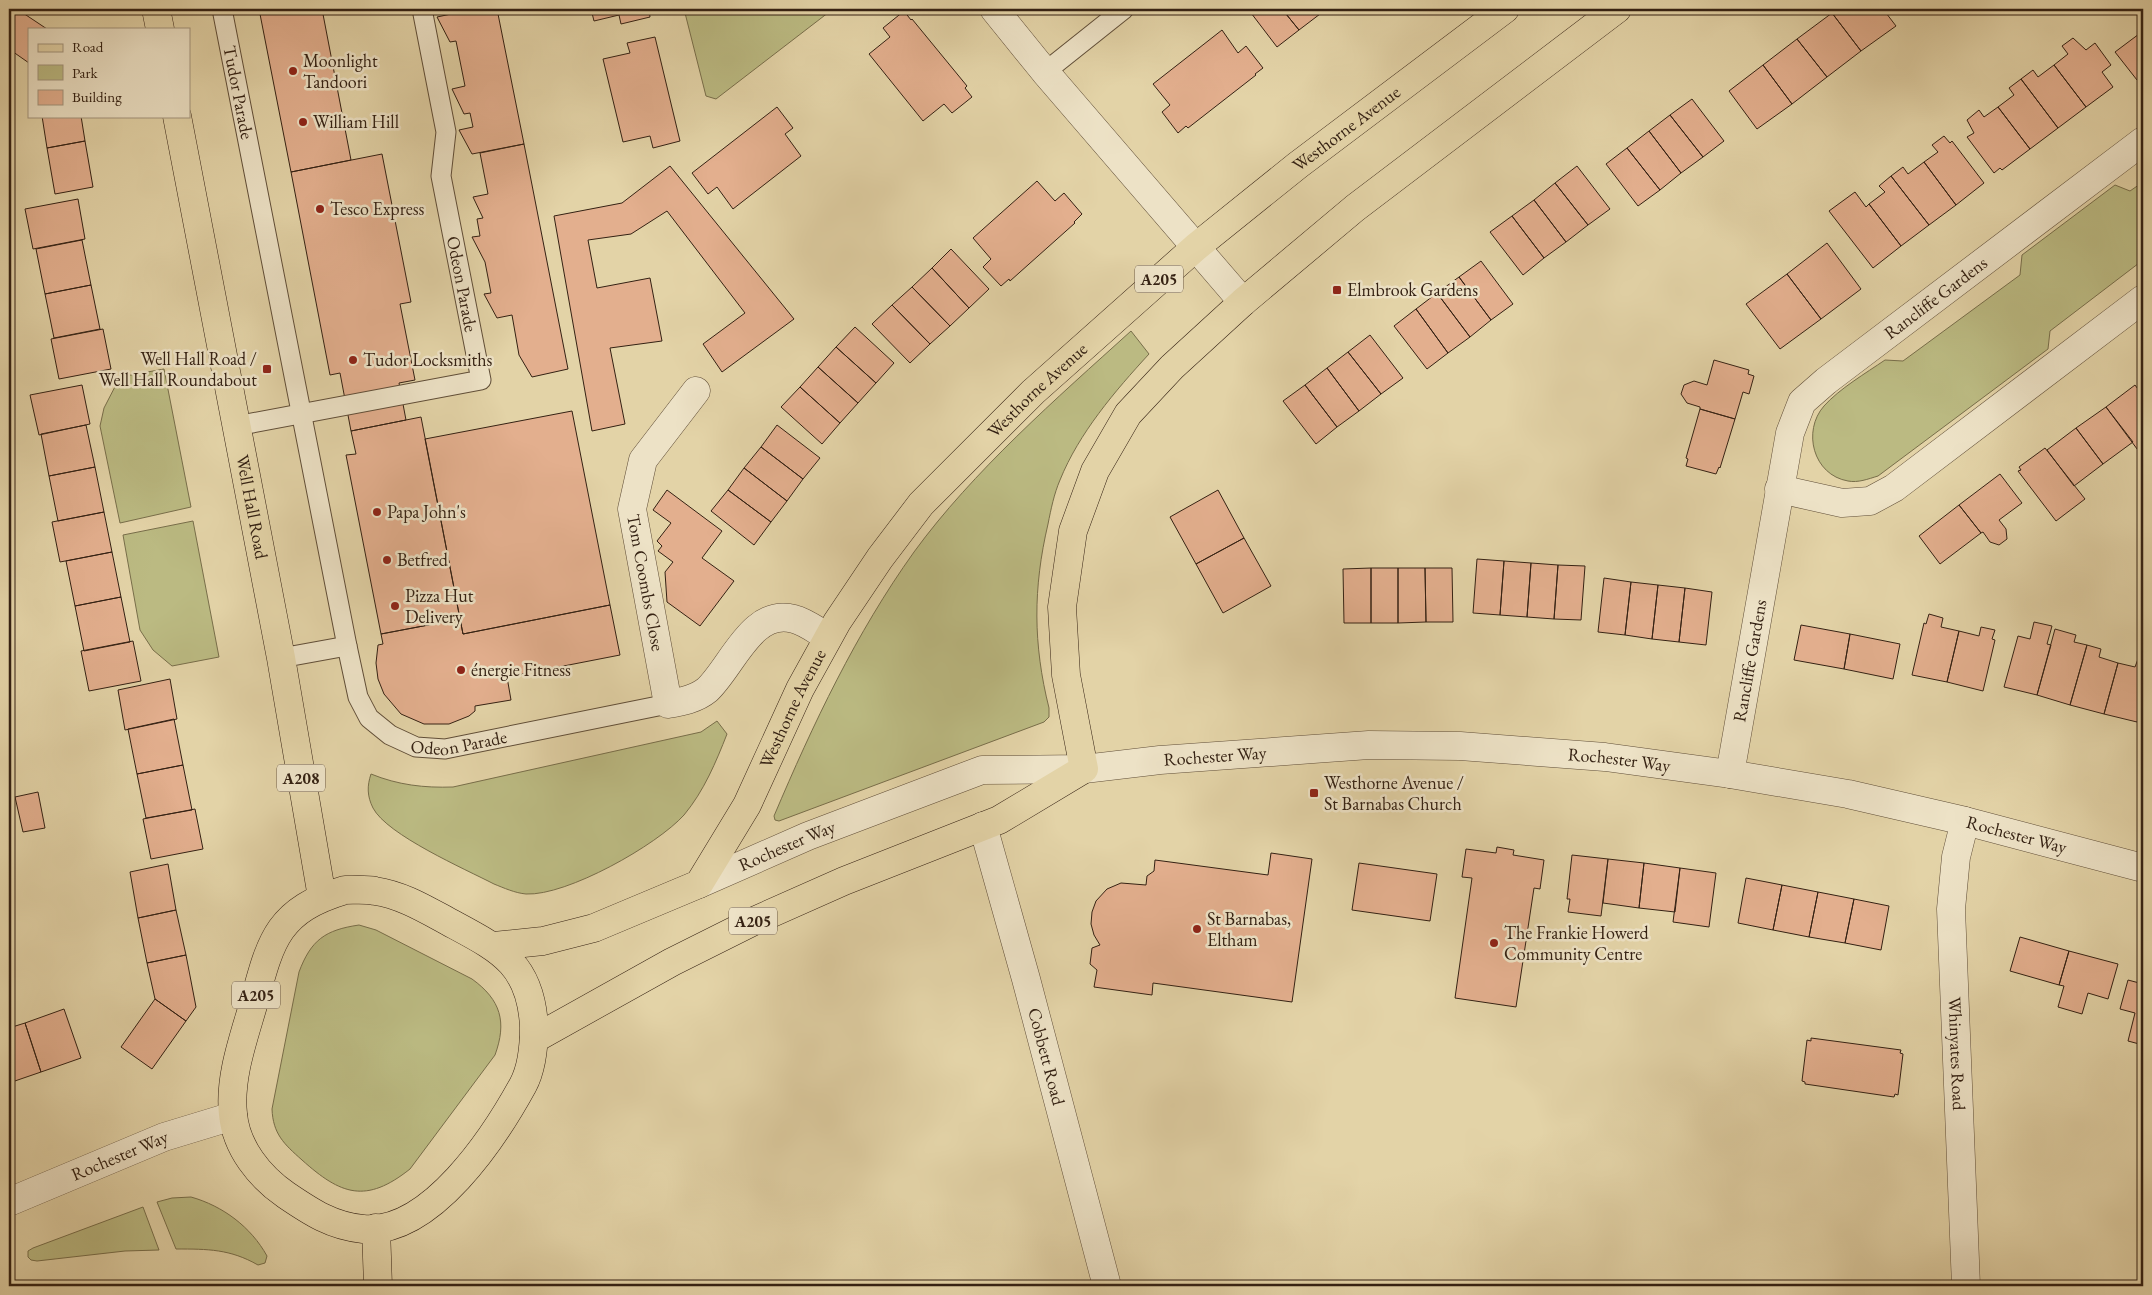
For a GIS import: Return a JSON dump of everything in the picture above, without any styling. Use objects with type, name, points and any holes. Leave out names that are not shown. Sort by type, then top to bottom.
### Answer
[{"type":"main road","points":[[156,9],[160,28]]},
{"type":"main road","name":"Westhorne Avenue","points":[[699,884],[747,805],[800,689],[828,638],[860,586],[921,504],[1033,392],[1196,246],[1505,9]]},
{"type":"main road","points":[[1084,769],[1066,675],[1062,607],[1073,531],[1095,471],[1128,414],[1172,367],[1243,302],[1355,208],[1617,9]]},
{"type":"main road","name":"Well Hall Road","points":[[177,118],[281,658],[322,897]]},
{"type":"main road","name":"Rochester Way","points":[[534,1039],[664,966],[754,921],[844,881],[999,820],[1084,769]]},
{"type":"main road","name":"Rochester Way","points":[[494,946],[543,941],[594,928],[699,884]]},
{"type":"main road","name":"A205","points":[[345,890],[374,890],[403,898],[494,946],[512,963],[523,977],[533,1006],[534,1039],[529,1074],[486,1147],[453,1184],[432,1202],[408,1218],[394,1224],[376,1228],[364,1229],[316,1216],[270,1184],[252,1164],[241,1142],[233,1116],[233,1088],[240,1052],[268,950],[284,924],[302,907],[322,897],[345,890]]},
{"type":"main road","points":[[376,1228],[378,1286]]},
{"type":"street","points":[[994,9],[1045,72],[1243,302]]},
{"type":"street","name":"Rancliffe Gardens","points":[[1730,774],[1779,489],[1790,433],[1802,402],[1826,381],[2143,141]]},
{"type":"street","points":[[1779,489],[1842,503],[1870,501],[1894,488],[2143,299]]},
{"type":"street","name":"Tom Coombs Close","points":[[668,704],[632,509],[643,460],[696,391]]},
{"type":"street","name":"Odeon Parade","points":[[668,704],[689,700],[707,690],[756,628],[773,618],[792,618],[828,638]]},
{"type":"street","name":"Rochester Way","points":[[699,884],[808,836],[982,770],[1084,769],[1243,753],[1378,746],[1460,746],[1605,757],[1730,774],[1848,794],[1964,821],[2143,868]]},
{"type":"street","name":"Whinyates Road","points":[[1964,821],[1956,856],[1951,909],[1966,1286]]},
{"type":"street","name":"Cobbett Road","points":[[983,826],[1107,1286]]},
{"type":"street","name":"Rochester Way","points":[[9,1202],[164,1137],[233,1116]]},
{"type":"lane","name":"Tudor Parade","points":[[222,9],[255,177]]},
{"type":"lane","name":"Odeon Parade","points":[[236,426],[302,412],[481,380],[441,176],[446,132],[422,9]]},
{"type":"lane","points":[[1045,72],[1124,9]]},
{"type":"lane","name":"Odeon Parade","points":[[255,177],[347,646],[358,697],[370,718],[390,735],[416,747],[445,749],[668,704]]},
{"type":"lane","points":[[281,658],[347,646]]},
{"type":"green space","points":[[684,9],[833,9],[716,99],[706,96]]},
{"type":"green space","points":[[2143,182],[2143,260],[2050,331],[2048,349],[1878,476],[1848,481],[1836,477],[1826,470],[1819,461],[1815,451],[1814,427],[1817,416],[1837,393],[1885,360],[1903,361],[2020,275],[2022,255],[2115,185],[2130,191]]},
{"type":"green space","points":[[1131,331],[1149,354],[1099,413],[1077,446],[1060,480],[1050,513],[1040,571],[1037,616],[1040,661],[1049,717],[1044,722],[779,821],[775,820],[774,816],[820,713],[854,647],[873,614],[914,552],[937,522],[989,464],[1045,409]]},
{"type":"green space","points":[[164,369],[191,507],[120,523],[100,426],[104,408],[120,377]]},
{"type":"green space","points":[[193,521],[219,657],[172,666],[153,650],[140,630],[123,535]]},
{"type":"green space","points":[[717,721],[727,734],[714,766],[684,815],[654,840],[633,854],[587,878],[564,887],[526,894],[494,884],[410,840],[381,818],[371,804],[368,787],[371,774],[411,785],[453,787],[701,732]]},
{"type":"green space","points":[[359,925],[376,930],[472,979],[490,995],[499,1012],[501,1022],[499,1043],[495,1055],[410,1169],[394,1180],[367,1191],[354,1191],[329,1181],[302,1160],[290,1149],[277,1132],[272,1109],[299,972],[304,961],[314,944],[321,938],[337,930]]},
{"type":"green space","points":[[191,1197],[225,1212],[244,1227],[267,1256],[265,1263],[258,1265],[238,1256],[218,1251],[176,1249],[157,1202],[172,1198]]},
{"type":"green space","points":[[143,1207],[159,1250],[125,1251],[37,1261],[31,1260],[28,1257],[28,1251],[33,1248]]},
{"type":"building","points":[[9,9],[17,9],[46,28],[28,28],[28,62],[9,49]]},
{"type":"building","points":[[259,9],[322,9],[351,160],[291,172]]},
{"type":"building","points":[[450,9],[497,9],[524,144],[472,154],[459,130],[473,127],[470,113],[464,114],[452,89],[465,86],[456,41],[450,42],[437,17],[451,14]]},
{"type":"building","points":[[591,9],[649,9],[650,17],[621,24],[619,15],[594,21]]},
{"type":"building","points":[[1248,9],[1282,9],[1299,30],[1277,47]]},
{"type":"building","points":[[1282,9],[1316,9],[1320,14],[1299,30]]},
{"type":"building","points":[[1316,9],[1327,9],[1320,14]]},
{"type":"building","points":[[1838,9],[1883,9],[1896,26],[1861,51],[1832,13]]},
{"type":"building","points":[[904,11],[967,86],[965,88],[972,97],[952,113],[944,104],[923,121],[869,54],[890,37],[883,28]]},
{"type":"building","points":[[1832,13],[1861,51],[1827,77],[1797,39]]},
{"type":"building","points":[[1222,30],[1238,53],[1246,46],[1263,68],[1188,128],[1186,126],[1178,133],[1162,112],[1170,105],[1153,84]]},
{"type":"building","points":[[2143,31],[2143,75],[2137,80],[2115,52]]},
{"type":"building","points":[[655,37],[680,141],[653,148],[650,136],[623,142],[603,59],[630,53],[627,43]]},
{"type":"building","points":[[2073,38],[2086,50],[2095,43],[2111,65],[2102,72],[2113,87],[2086,107],[2054,65],[2068,54],[2062,46]]},
{"type":"building","points":[[1797,39],[1827,77],[1792,104],[1763,65]]},
{"type":"building","points":[[1763,65],[1792,104],[1757,129],[1729,91]]},
{"type":"building","points":[[2054,65],[2086,107],[2058,128],[2021,79],[2033,70],[2038,77]]},
{"type":"building","points":[[2021,79],[2058,128],[2030,149],[1998,107],[2014,95],[2009,88]]},
{"type":"building","points":[[1692,99],[1724,141],[1703,157],[1670,115]]},
{"type":"building","points":[[777,107],[793,128],[785,134],[801,156],[733,209],[717,187],[708,194],[692,173]]},
{"type":"building","points":[[1998,107],[2030,149],[2002,170],[2000,168],[1994,173],[1967,137],[1974,133],[1967,120],[1979,110],[1984,117]]},
{"type":"building","points":[[1670,115],[1703,157],[1681,173],[1649,131]]},
{"type":"building","points":[[42,118],[81,118],[85,141],[47,148]]},
{"type":"building","points":[[1649,131],[1681,173],[1660,190],[1627,148]]},
{"type":"building","points":[[1944,136],[1950,143],[1952,141],[1984,183],[1956,205],[1924,162],[1938,152],[1932,145]]},
{"type":"building","points":[[85,141],[93,187],[55,194],[47,148]]},
{"type":"building","points":[[524,144],[568,369],[532,377],[519,355],[512,315],[497,318],[484,294],[491,293],[485,262],[472,237],[480,236],[477,219],[483,218],[473,197],[488,194],[480,153]]},
{"type":"building","points":[[1627,148],[1660,190],[1638,206],[1606,164]]},
{"type":"building","points":[[382,154],[411,302],[400,304],[415,380],[399,383],[406,420],[351,431],[340,373],[330,375],[291,172]]},
{"type":"building","points":[[1924,162],[1956,205],[1929,225],[1891,176],[1903,167],[1908,174]]},
{"type":"building","points":[[670,166],[794,319],[722,372],[703,344],[745,313],[667,211],[631,234],[588,240],[597,288],[650,278],[662,341],[610,348],[625,424],[592,431],[554,216],[622,203]]},
{"type":"building","points":[[1577,166],[1610,209],[1588,225],[1555,183]]},
{"type":"building","points":[[1891,176],[1929,225],[1901,246],[1869,204],[1885,192],[1879,186]]},
{"type":"building","points":[[1037,181],[1055,201],[1064,193],[1082,214],[1075,223],[1010,281],[1009,279],[1001,286],[983,267],[991,259],[973,238]]},
{"type":"building","points":[[1555,183],[1588,225],[1566,242],[1534,200]]},
{"type":"building","points":[[1855,192],[1866,207],[1869,204],[1901,246],[1873,268],[1829,211]]},
{"type":"building","points":[[78,199],[85,239],[33,249],[25,209]]},
{"type":"building","points":[[1534,200],[1566,242],[1544,258],[1512,216]]},
{"type":"building","points":[[1512,216],[1544,258],[1523,275],[1490,232]]},
{"type":"building","points":[[82,240],[91,285],[45,294],[36,249]]},
{"type":"building","points":[[1827,243],[1861,289],[1821,319],[1787,274]]},
{"type":"building","points":[[951,249],[989,289],[969,308],[932,268]]},
{"type":"building","points":[[1481,261],[1513,304],[1491,320],[1459,277]]},
{"type":"building","points":[[932,268],[969,308],[950,326],[912,287]]},
{"type":"building","points":[[1787,274],[1821,319],[1780,349],[1746,304]]},
{"type":"building","points":[[1459,277],[1491,320],[1470,337],[1437,293]]},
{"type":"building","points":[[91,285],[100,329],[54,338],[45,294]]},
{"type":"building","points":[[912,287],[950,326],[930,344],[892,305]]},
{"type":"building","points":[[1437,293],[1470,337],[1448,353],[1416,309]]},
{"type":"building","points":[[892,305],[930,344],[910,363],[872,324]]},
{"type":"building","points":[[1416,309],[1448,353],[1427,369],[1394,326]]},
{"type":"building","points":[[855,327],[894,363],[876,383],[836,347]]},
{"type":"building","points":[[103,329],[111,369],[59,379],[51,339]]},
{"type":"building","points":[[1370,335],[1403,378],[1381,394],[1348,352]]},
{"type":"building","points":[[836,347],[876,383],[858,403],[818,367]]},
{"type":"building","points":[[1348,352],[1381,394],[1359,411],[1327,368]]},
{"type":"building","points":[[1714,360],[1749,370],[1748,374],[1754,376],[1749,394],[1743,392],[1735,419],[1700,409],[1700,407],[1687,403],[1681,394],[1684,385],[1694,381],[1707,385]]},
{"type":"building","points":[[818,367],[858,403],[840,423],[800,387]]},
{"type":"building","points":[[1327,368],[1359,411],[1337,427],[1305,385]]},
{"type":"building","points":[[82,385],[90,424],[39,435],[30,395]]},
{"type":"building","points":[[1305,385],[1337,427],[1316,444],[1283,401]]},
{"type":"building","points":[[2135,385],[2143,396],[2143,457],[2106,407]]},
{"type":"building","points":[[800,387],[840,423],[822,444],[781,407]]},
{"type":"building","points":[[2106,407],[2133,442],[2103,464],[2076,428]]},
{"type":"building","points":[[1700,409],[1735,419],[1720,468],[1716,474],[1686,466],[1688,459],[1686,458]]},
{"type":"building","points":[[572,411],[610,605],[463,634],[425,439]]},
{"type":"building","points":[[421,417],[460,619],[381,634],[346,455],[356,454],[351,431]]},
{"type":"building","points":[[86,425],[95,467],[49,476],[41,434]]},
{"type":"building","points":[[777,425],[820,458],[803,479],[761,447]]},
{"type":"building","points":[[2076,428],[2103,464],[2074,486],[2047,450]]},
{"type":"building","points":[[761,447],[803,479],[787,501],[744,468]]},
{"type":"building","points":[[2045,448],[2085,499],[2056,521],[2018,471],[2021,470],[2019,467]]},
{"type":"building","points":[[95,467],[104,512],[58,521],[49,476]]},
{"type":"building","points":[[744,468],[787,501],[771,522],[728,490]]},
{"type":"building","points":[[2000,474],[2022,503],[1999,520],[2006,529],[2007,539],[1999,545],[1990,542],[1983,532],[1981,533],[1959,505]]},
{"type":"building","points":[[667,490],[722,531],[702,558],[734,581],[700,626],[667,602],[665,572],[673,562],[658,551],[662,546],[657,541],[671,523],[653,510]]},
{"type":"building","points":[[728,490],[771,522],[754,545],[711,511]]},
{"type":"building","points":[[1218,490],[1244,538],[1196,564],[1170,517]]},
{"type":"building","points":[[1959,505],[1981,533],[1940,564],[1919,536]]},
{"type":"building","points":[[104,512],[112,552],[60,562],[52,522]]},
{"type":"building","points":[[1244,538],[1271,586],[1223,613],[1196,564]]},
{"type":"building","points":[[112,552],[121,597],[75,606],[66,561]]},
{"type":"building","points":[[1477,559],[1504,561],[1500,615],[1473,613]]},
{"type":"building","points":[[1504,561],[1531,563],[1527,617],[1500,615]]},
{"type":"building","points":[[1531,563],[1558,565],[1554,619],[1527,617]]},
{"type":"building","points":[[1558,565],[1585,566],[1581,620],[1554,619]]},
{"type":"building","points":[[1371,568],[1398,568],[1398,623],[1371,623]]},
{"type":"building","points":[[1371,568],[1371,623],[1344,623],[1343,569]]},
{"type":"building","points":[[1398,568],[1425,568],[1426,622],[1398,623]]},
{"type":"building","points":[[1425,568],[1452,568],[1453,622],[1426,622]]},
{"type":"building","points":[[1604,578],[1631,582],[1625,635],[1598,632]]},
{"type":"building","points":[[1631,582],[1658,585],[1652,639],[1625,635]]},
{"type":"building","points":[[1658,585],[1685,588],[1679,642],[1652,639]]},
{"type":"building","points":[[1685,588],[1712,592],[1706,645],[1679,642]]},
{"type":"building","points":[[121,597],[130,642],[84,651],[75,606]]},
{"type":"building","name":"énergie Fitness","points":[[610,605],[620,655],[507,677],[511,700],[475,706],[475,711],[469,716],[449,724],[424,724],[401,714],[384,694],[378,679],[376,663],[378,645],[383,644],[381,634],[460,619],[463,634]]},
{"type":"building","points":[[1929,614],[1943,618],[1941,627],[1959,631],[1947,682],[1912,675],[1924,623],[1926,624]]},
{"type":"building","points":[[2034,622],[2052,626],[2047,644],[2051,645],[2037,695],[2004,687],[2018,636],[2030,639]]},
{"type":"building","points":[[1801,625],[1850,634],[1844,669],[1794,660]]},
{"type":"building","points":[[1981,627],[1995,630],[1992,639],[1995,640],[1983,691],[1947,682],[1959,631],[1979,636]]},
{"type":"building","points":[[2055,629],[2076,635],[2074,642],[2087,645],[2070,705],[2037,695]]},
{"type":"building","points":[[1850,634],[1900,644],[1893,679],[1844,669]]},
{"type":"building","points":[[133,641],[141,681],[89,691],[81,651]]},
{"type":"building","points":[[2087,645],[2101,649],[2099,657],[2118,663],[2104,714],[2070,705]]},
{"type":"building","points":[[2138,659],[2143,660],[2143,721],[2138,719],[2137,722],[2104,714],[2118,663],[2135,667]]},
{"type":"building","points":[[170,679],[177,719],[125,730],[118,690]]},
{"type":"building","points":[[174,719],[183,765],[137,774],[128,729]]},
{"type":"building","points":[[183,765],[192,810],[146,818],[137,774]]},
{"type":"building","points":[[38,792],[45,828],[23,832],[15,797]]},
{"type":"building","points":[[195,809],[203,849],[151,859],[143,819]]},
{"type":"building","name":"The Frankie Howerd Community Centre","points":[[1497,847],[1514,850],[1513,855],[1544,860],[1540,889],[1534,888],[1516,1007],[1455,998],[1472,878],[1462,877],[1466,849],[1496,853]]},
{"type":"building","name":"St Barnabas, Eltham","points":[[1271,853],[1312,859],[1292,1002],[1153,983],[1152,995],[1094,987],[1097,970],[1090,964],[1092,948],[1100,945],[1094,935],[1091,924],[1092,912],[1096,901],[1107,889],[1121,883],[1146,885],[1147,876],[1154,871],[1155,860],[1268,875]]},
{"type":"building","points":[[1572,855],[1608,859],[1601,916],[1568,912],[1570,899],[1567,899]]},
{"type":"building","points":[[1608,859],[1644,863],[1639,908],[1603,903]]},
{"type":"building","points":[[1359,863],[1437,874],[1430,921],[1352,910]]},
{"type":"building","points":[[1644,863],[1680,868],[1675,912],[1639,908]]},
{"type":"building","points":[[168,864],[176,910],[138,918],[130,872]]},
{"type":"building","points":[[1680,868],[1716,873],[1709,927],[1673,922]]},
{"type":"building","points":[[1746,878],[1782,885],[1773,930],[1738,923]]},
{"type":"building","points":[[1782,885],[1818,892],[1809,937],[1773,930]]},
{"type":"building","points":[[1818,892],[1854,899],[1845,943],[1809,937]]},
{"type":"building","points":[[1854,899],[1889,906],[1881,950],[1845,943]]},
{"type":"building","points":[[176,910],[186,955],[147,963],[138,918]]},
{"type":"building","points":[[2020,937],[2069,951],[2059,985],[2010,971]]},
{"type":"building","points":[[2069,951],[2118,964],[2108,999],[2088,993],[2082,1014],[2058,1007],[2064,986],[2059,985]]},
{"type":"building","points":[[186,955],[196,1007],[186,1021],[155,999],[147,963]]},
{"type":"building","points":[[2128,980],[2143,984],[2143,1045],[2128,1041],[2135,1013],[2120,1009]]},
{"type":"building","points":[[155,999],[186,1021],[152,1069],[121,1047]]},
{"type":"building","points":[[64,1009],[81,1058],[41,1072],[25,1023]]},
{"type":"building","points":[[25,1023],[41,1072],[9,1083],[9,1028]]},
{"type":"building","points":[[1811,1038],[1901,1050],[1900,1053],[1903,1054],[1898,1095],[1895,1094],[1894,1097],[1805,1084],[1802,1081],[1807,1040],[1811,1041]]},
{"type":"place","name":"Moonlight Tandoori","points":[[293,71]]},
{"type":"place","name":"William Hill","points":[[303,122]]},
{"type":"place","name":"Tesco Express","points":[[320,209]]},
{"type":"place","name":"Elmbrook Gardens","points":[[1337,290]]},
{"type":"place","name":"Tudor Locksmiths","points":[[353,360]]},
{"type":"place","name":"Well Hall Road / Well Hall Roundabout","points":[[267,369]]},
{"type":"place","name":"Papa John's","points":[[377,512]]},
{"type":"place","name":"Betfred","points":[[387,560]]},
{"type":"place","name":"Pizza Hut Delivery","points":[[395,606]]},
{"type":"place","name":"énergie Fitness","points":[[461,670]]},
{"type":"place","name":"Westhorne Avenue / St Barnabas Church","points":[[1314,793]]},
{"type":"place","name":"St Barnabas, Eltham","points":[[1197,929]]},
{"type":"place","name":"The Frankie Howerd Community Centre","points":[[1494,943]]}]
